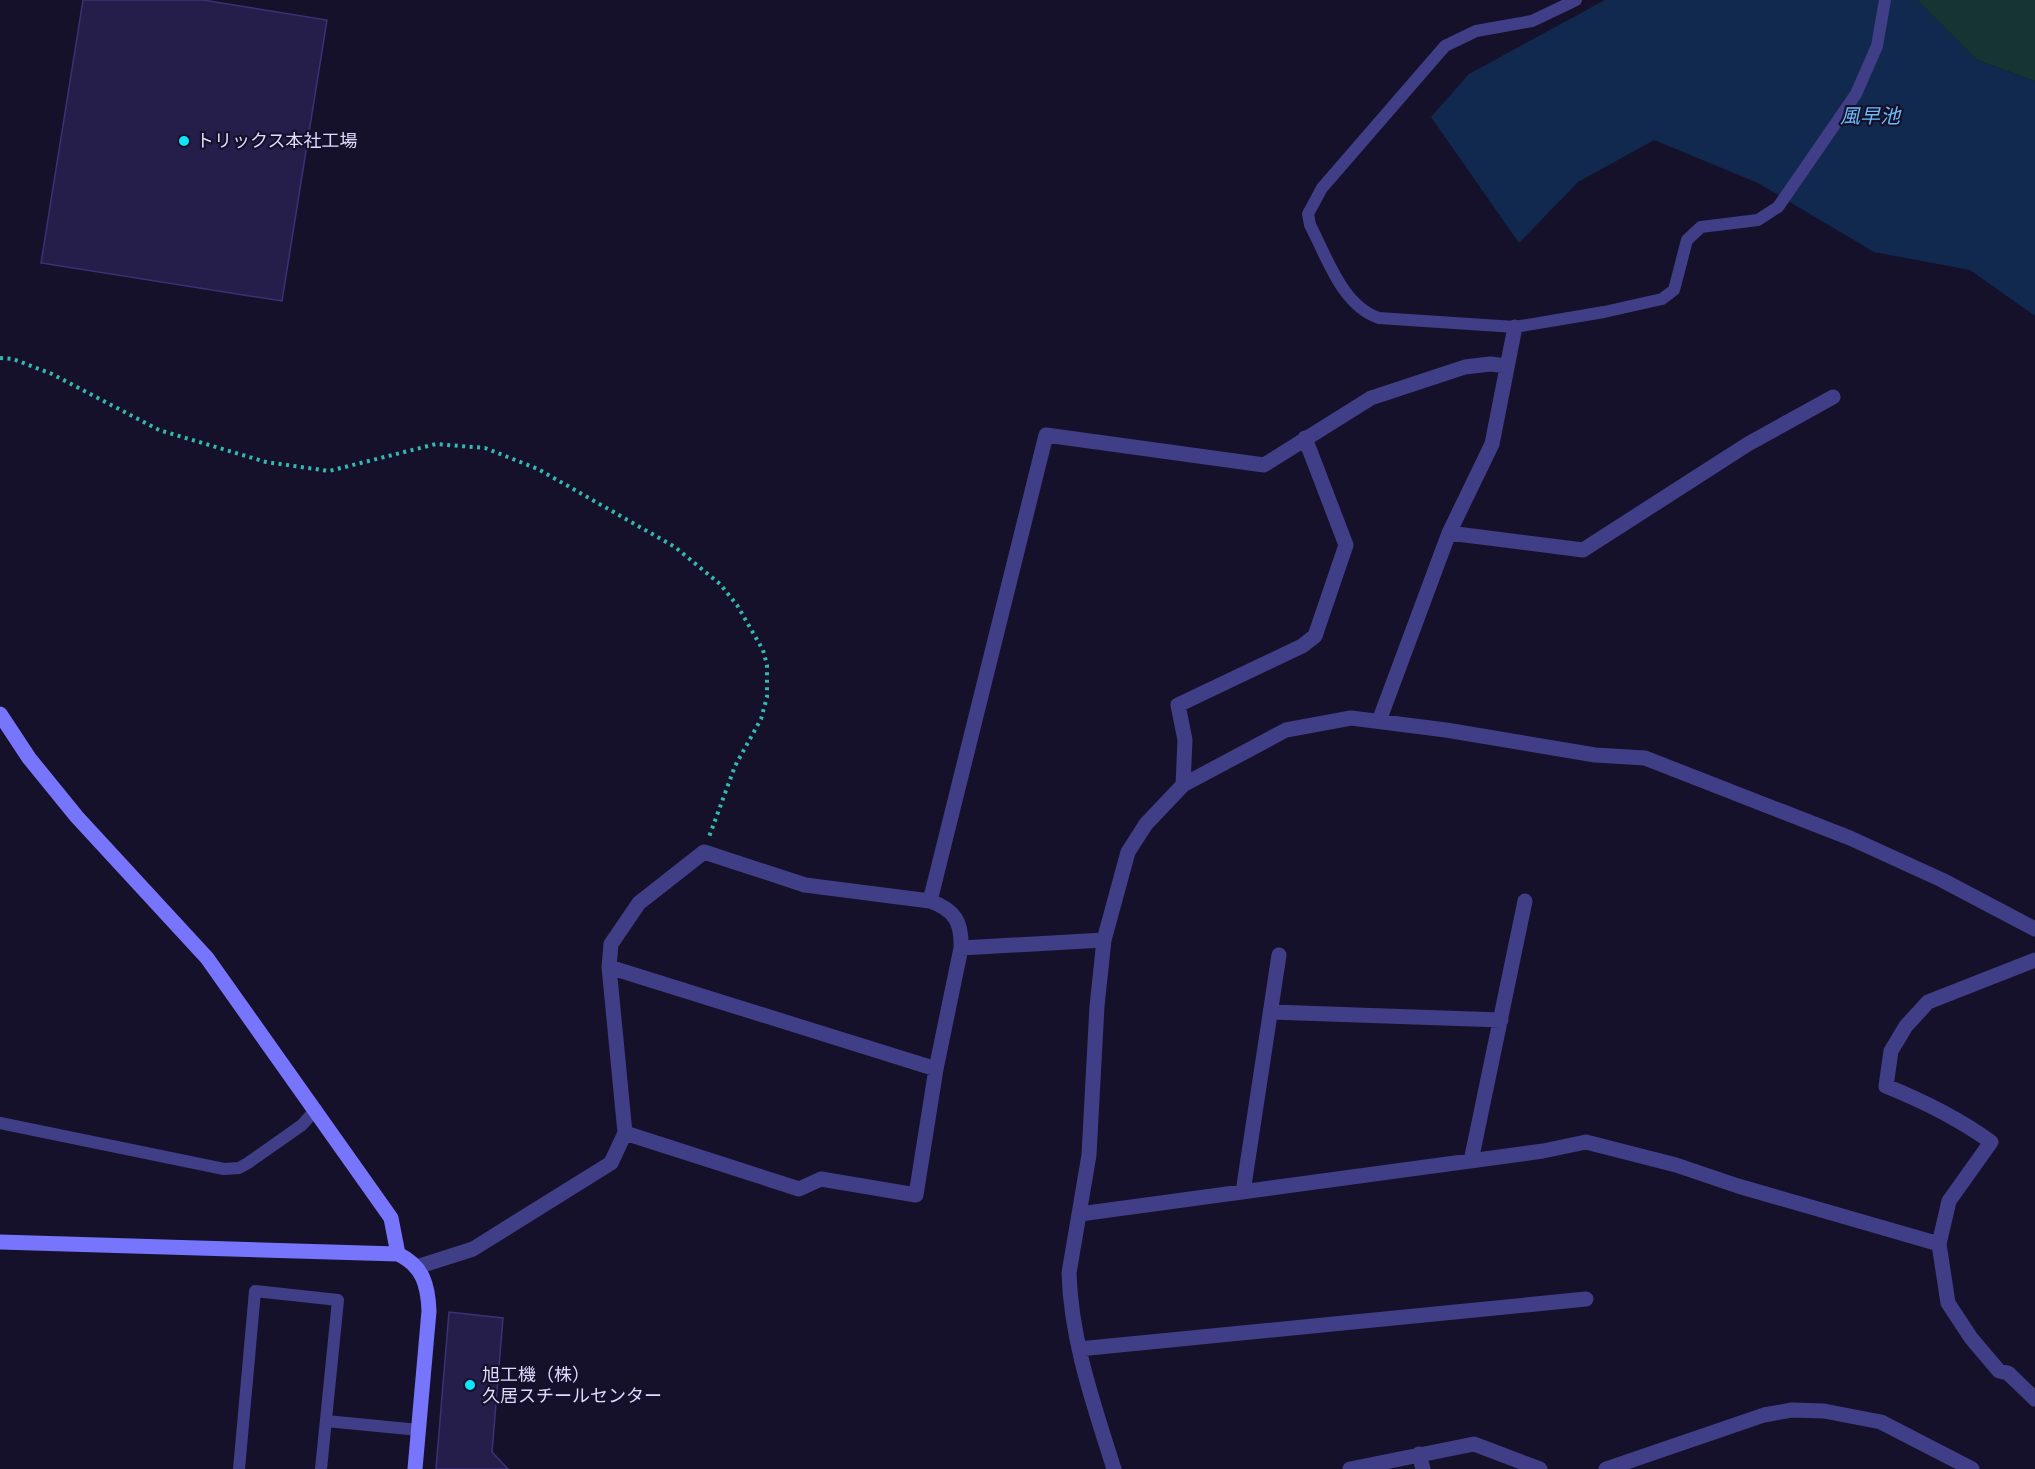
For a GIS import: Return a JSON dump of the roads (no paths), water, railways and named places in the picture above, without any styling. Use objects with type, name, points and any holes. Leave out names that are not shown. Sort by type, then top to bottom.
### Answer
[{"type":"street","points":[[1379,721],[1449,533],[1492,444],[1515,327]]},
{"type":"street","points":[[930,901],[1046,435],[1264,465],[1371,398],[1465,367],[1490,364],[1507,366]]},
{"type":"street","points":[[1449,533],[1582,550],[1748,444],[1833,397]]},
{"type":"street","points":[[1183,785],[1185,740],[1178,705],[1302,646],[1315,636],[1340,567],[1346,545],[1305,438]]},
{"type":"street","points":[[0,714],[29,758],[77,817],[207,958],[391,1218],[398,1254]]},
{"type":"street","points":[[1114,1469],[1079,1349],[1069,1273],[1089,1155],[1097,1006],[1104,940],[1128,852],[1146,824],[1183,785],[1286,730],[1351,718],[1595,755],[1645,758],[1850,838],[1942,880],[2035,930]]},
{"type":"street","points":[[417,1267],[473,1249],[611,1163],[625,1133],[609,967],[611,944],[639,903],[704,852],[806,885],[930,901],[945,906],[962,928],[962,948],[936,1069],[916,1195],[821,1179],[799,1189],[625,1133]]},
{"type":"street","points":[[1471,1161],[1525,901]]},
{"type":"street","points":[[962,948],[1104,940]]},
{"type":"street","points":[[1243,1192],[1279,954]]},
{"type":"street","points":[[2035,960],[1928,1002],[1906,1026],[1891,1051],[1886,1086],[1925,1102],[1991,1142],[1949,1201],[1939,1244],[1948,1303],[1971,1338],[1999,1371],[2008,1373],[2035,1399]]},
{"type":"street","points":[[609,967],[936,1069]]},
{"type":"street","points":[[1271,1012],[1501,1020]]},
{"type":"street","points":[[1080,1214],[1543,1151],[1586,1142],[1676,1165],[1738,1186],[1939,1244]]},
{"type":"street","points":[[0,1242],[398,1254],[417,1267],[428,1289],[429,1311],[415,1469]]},
{"type":"street","points":[[1079,1349],[1586,1299]]},
{"type":"street","points":[[1606,1469],[1764,1414],[1792,1410],[1824,1411],[1881,1422],[1972,1469]]},
{"type":"street","points":[[1350,1469],[1421,1461],[1474,1444],[1540,1469]]},
{"type":"lane","points":[[1576,0],[1532,21],[1476,31],[1445,46],[1322,188],[1308,214],[1310,225],[1348,296],[1365,313],[1379,318],[1515,327],[1604,312],[1662,299],[1674,290],[1687,240],[1701,227],[1758,220],[1778,207],[1856,94],[1877,46],[1885,0]]},
{"type":"lane","points":[[0,1124],[224,1169],[239,1168],[248,1163],[302,1125],[316,1109]]},
{"type":"lane","points":[[239,1469],[255,1291],[338,1300],[321,1469]]},
{"type":"lane","points":[[326,1420],[419,1430]]},
{"type":"water","name":"風早池","points":[[1605,0],[1917,0],[1977,60],[2035,81],[2035,316],[1970,270],[1874,252],[1758,183],[1654,140],[1578,182],[1519,243],[1431,117],[1469,74]]},
{"type":"place","name":"トリックス本社工場","points":[[184,141]]},
{"type":"place","name":"旭工機（株） 久居スチールセンター","points":[[470,1385]]}]
